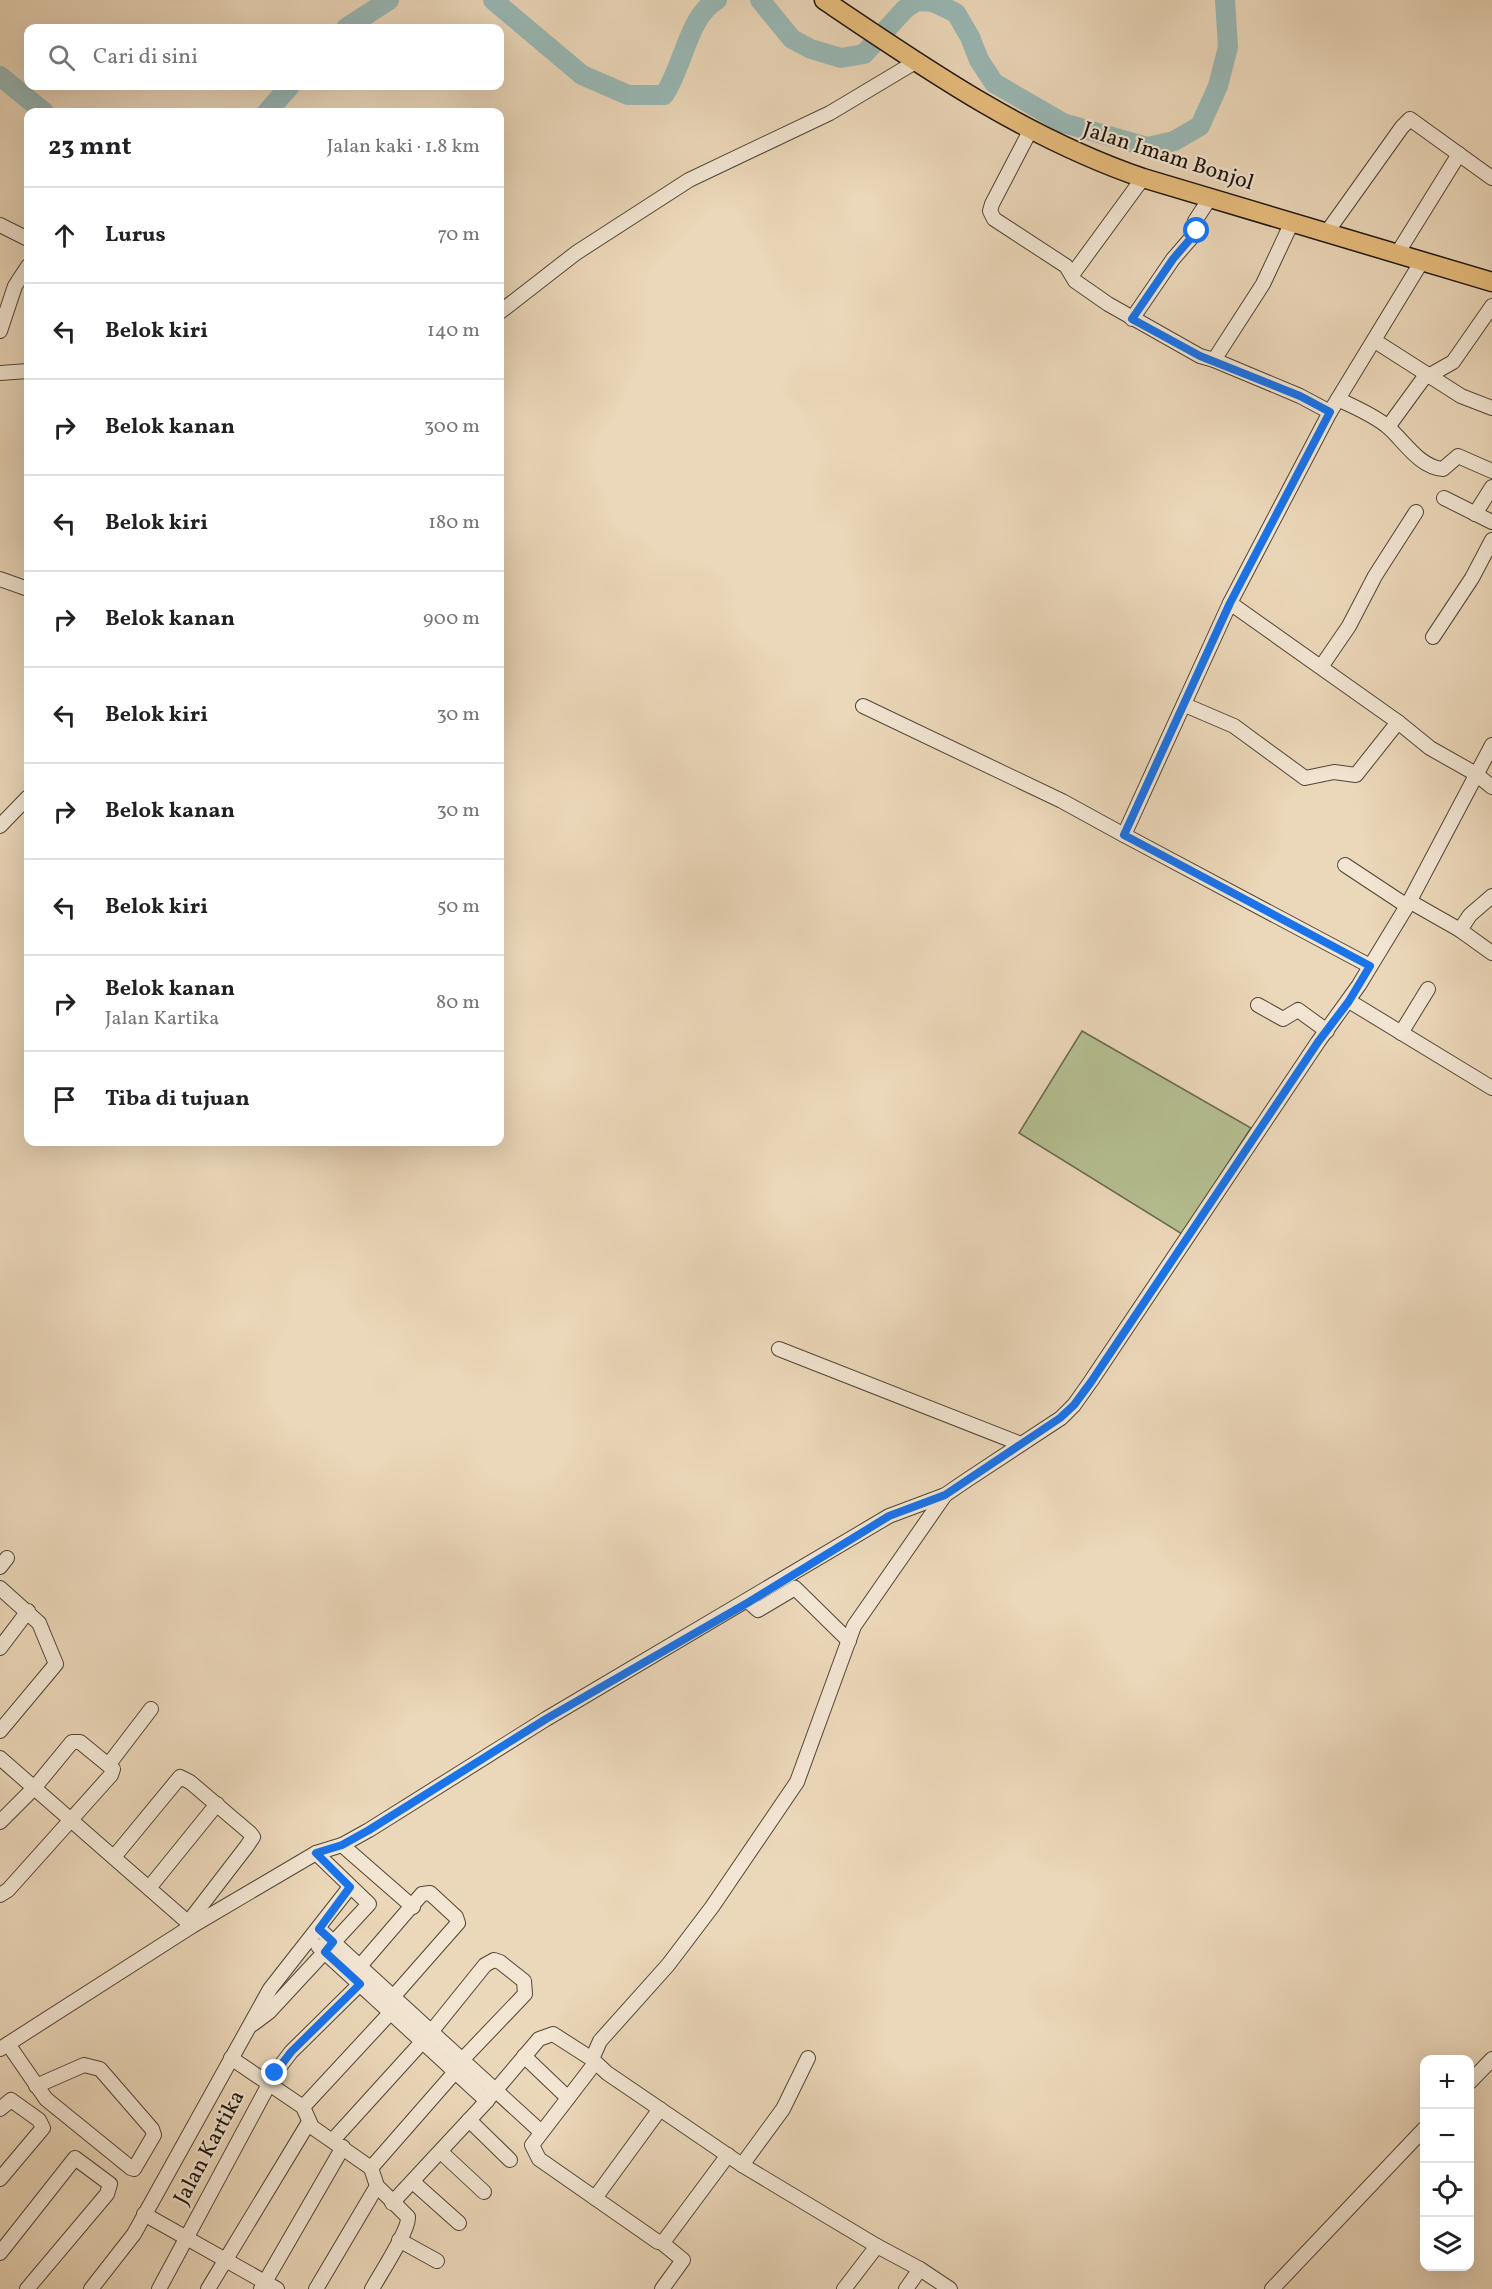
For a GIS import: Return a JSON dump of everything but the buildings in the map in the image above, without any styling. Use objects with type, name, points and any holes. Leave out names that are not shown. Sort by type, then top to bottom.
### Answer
[{"type":"main road","name":"Jalan Imam Bonjol","points":[[824,0],[1030,131],[1090,160],[1143,178],[1492,282]]},
{"type":"street","points":[[504,309],[576,253],[689,180],[830,113],[917,61]]},
{"type":"street","points":[[1327,232],[1407,121],[1412,120],[1418,123],[1492,178]]},
{"type":"street","points":[[1030,131],[995,197],[991,215],[1066,266],[1075,281],[1088,291],[1132,319],[1200,356],[1300,396],[1330,412]]},
{"type":"street","points":[[1396,254],[1459,154]]},
{"type":"street","points":[[1072,275],[1143,178]]},
{"type":"street","points":[[1132,319],[1173,259],[1198,229],[1195,221],[1209,198]]},
{"type":"street","points":[[1214,360],[1263,284],[1292,222]]},
{"type":"street","points":[[0,225],[24,237]]},
{"type":"street","points":[[1124,835],[1230,603],[1330,412],[1422,261]]},
{"type":"street","points":[[0,331],[15,286],[24,272]]},
{"type":"street","points":[[1389,427],[1429,375],[1453,362],[1492,306]]},
{"type":"street","points":[[1375,341],[1461,396],[1492,408]]},
{"type":"street","points":[[0,374],[24,371]]},
{"type":"street","points":[[1338,399],[1389,427],[1406,447],[1434,467],[1443,469],[1458,456],[1492,471]]},
{"type":"street","points":[[1475,514],[1492,487]]},
{"type":"street","points":[[1444,498],[1492,522]]},
{"type":"street","points":[[1321,667],[1349,626],[1368,589],[1416,512]]},
{"type":"street","points":[[1433,637],[1473,578],[1492,540]]},
{"type":"street","points":[[0,579],[24,588]]},
{"type":"street","points":[[1230,603],[1398,722],[1430,748],[1476,774],[1492,787]]},
{"type":"street","points":[[1185,705],[1234,726],[1279,757],[1298,775],[1308,778],[1334,772],[1356,775],[1398,722]]},
{"type":"street","points":[[863,706],[1062,801],[1370,966]]},
{"type":"street","points":[[36,2086],[84,2065],[100,2069],[152,2129],[154,2135],[141,2162],[134,2169],[46,2098],[36,2086],[4,2046],[190,1925],[316,1853],[342,1845],[546,1719],[749,1602],[889,1516],[945,1495],[1074,1405],[1346,1006],[1408,904],[1492,745]]},
{"type":"street","points":[[0,826],[24,800]]},
{"type":"street","points":[[1345,865],[1408,904],[1460,930],[1492,953]]},
{"type":"street","points":[[1460,930],[1470,915],[1492,896]]},
{"type":"street","points":[[1401,1033],[1428,989]]},
{"type":"street","points":[[1258,1005],[1283,1019],[1298,1010],[1329,1029]]},
{"type":"street","points":[[1346,1006],[1401,1033],[1491,1084]]},
{"type":"street","points":[[779,1349],[1021,1444]]},
{"type":"street","points":[[662,2289],[682,2260],[662,2242],[633,2226],[534,2153],[532,2145],[540,2131],[568,2098],[594,2061],[600,2041],[688,1940],[797,1782],[862,1611],[945,1495]]},
{"type":"street","points":[[0,1588],[39,1623],[54,1658],[55,1667],[0,1731]]},
{"type":"street","points":[[749,1602],[758,1611],[795,1588],[849,1641]]},
{"type":"street","points":[[0,1648],[28,1611]]},
{"type":"street","points":[[109,1764],[151,1710]]},
{"type":"street","points":[[0,1822],[35,1787],[72,1742],[80,1742],[113,1769],[111,1775],[73,1819],[0,1895]]},
{"type":"street","points":[[0,1758],[73,1819],[190,1925]]},
{"type":"street","points":[[114,1857],[180,1777],[190,1782],[217,1804],[253,1837],[190,1925]]},
{"type":"street","points":[[149,1888],[217,1804]]},
{"type":"street","points":[[342,1845],[413,1907]]},
{"type":"street","points":[[252,2025],[269,2012],[369,1904],[316,1853]]},
{"type":"street","points":[[91,2289],[134,2234],[270,1989],[350,1887]]},
{"type":"street","points":[[360,1966],[422,1894],[430,1893],[456,1917],[458,1923],[393,1997]]},
{"type":"street","points":[[314,1934],[329,1947],[360,1984],[391,2012],[427,2037],[491,2096],[540,2131]]},
{"type":"street","points":[[329,1947],[360,1966],[393,1997],[427,2037]]},
{"type":"street","points":[[144,2214],[225,2258],[268,2287],[338,2144],[485,1965],[494,1960],[500,1962],[524,1981],[525,1994],[371,2168]]},
{"type":"street","name":"Jalan Kartika","points":[[159,2289],[268,2084],[291,2052],[360,1984]]},
{"type":"street","points":[[303,2107],[391,2012]]},
{"type":"street","points":[[392,2203],[441,2152],[539,2039],[553,2034],[742,2165],[877,2246],[920,2269],[950,2289]]},
{"type":"street","points":[[524,2056],[568,2098]]},
{"type":"street","points":[[231,2058],[303,2107],[309,2122],[371,2168],[377,2186],[392,2203],[405,2212],[408,2221],[372,2289]]},
{"type":"street","points":[[742,2165],[783,2109],[808,2058]]},
{"type":"street","points":[[1474,2078],[1492,2059]]},
{"type":"street","points":[[0,2109],[9,2101],[14,2101],[39,2121],[43,2128],[0,2179]]},
{"type":"street","points":[[596,2198],[660,2109]]},
{"type":"street","points":[[469,2120],[510,2160]]},
{"type":"street","points":[[208,2289],[309,2122]]},
{"type":"street","points":[[1272,2289],[1420,2134]]},
{"type":"street","points":[[441,2152],[484,2192]]},
{"type":"street","points":[[662,2242],[728,2155]]},
{"type":"street","points":[[0,2253],[75,2158],[110,2184],[107,2194],[27,2289]]},
{"type":"street","points":[[413,2182],[459,2223]]},
{"type":"street","points":[[316,2289],[377,2186]]},
{"type":"street","points":[[399,2240],[437,2261]]},
{"type":"street","points":[[844,2289],[877,2246]]},
{"type":"street","points":[[100,2289],[109,2268]]},
{"type":"street","points":[[906,2289],[920,2269]]},
{"type":"green space","points":[[1082,1031],[1251,1128],[1182,1234],[1019,1133]]},
{"type":"waterway","points":[[352,24],[389,0]]},
{"type":"waterway","points":[[493,0],[582,75],[628,95],[664,95],[671,84],[692,30],[707,8],[717,0]]},
{"type":"waterway","points":[[760,0],[792,39],[811,49],[841,58],[864,54],[905,9],[917,1],[933,2],[956,13],[970,37],[979,60],[994,83],[1063,123],[1148,147],[1174,141],[1200,126],[1218,86],[1228,47],[1225,0]]},
{"type":"waterway","points":[[0,76],[39,108]]},
{"type":"waterway","points":[[271,108],[286,90]]},
{"type":"route","points":[[275,2073],[291,2052],[360,1984],[325,1952],[333,1942],[319,1929],[350,1887],[316,1853],[342,1845],[369,1830],[546,1719],[749,1602],[889,1516],[945,1495],[1060,1418],[1074,1405],[1091,1382],[1318,1042],[1349,1001],[1370,966],[1124,835],[1230,603],[1330,412],[1300,396],[1200,356],[1132,319],[1173,259],[1197,231]]}]
